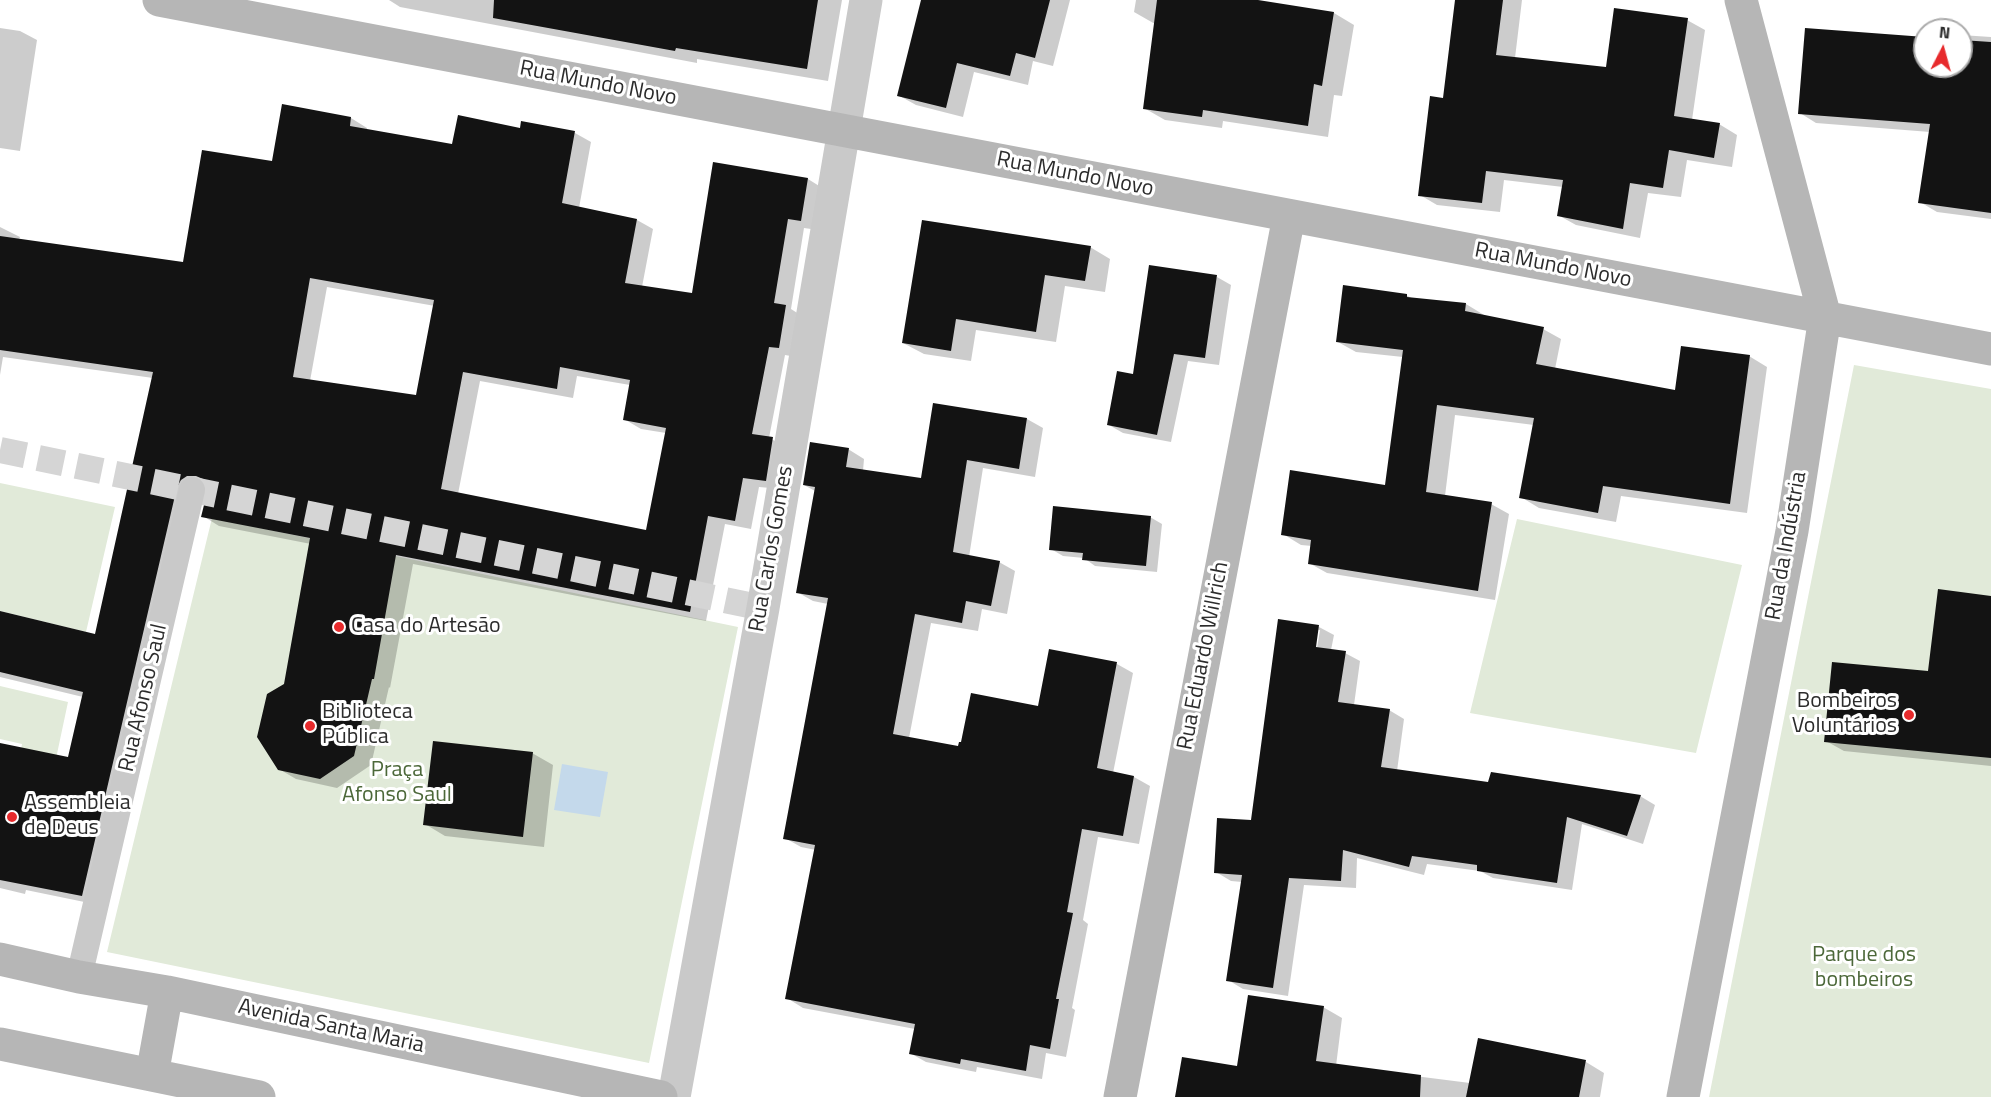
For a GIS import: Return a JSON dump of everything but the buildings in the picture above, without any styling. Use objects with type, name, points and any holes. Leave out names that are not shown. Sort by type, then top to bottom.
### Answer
[{"type":"main road","name":"Rua Mundo Novo","points":[[159,0],[1991,349]]},
{"type":"main road","name":"Rua da Indústria","points":[[1683,1097],[1791,531],[1825,317],[1741,0]]},
{"type":"main road","name":"Rua Eduardo Willrich","points":[[1120,1097],[1289,216]]},
{"type":"main road","name":"Avenida Santa Maria","points":[[0,959],[79,977],[167,992],[661,1097]]},
{"type":"main road","points":[[152,1075],[167,992]]},
{"type":"main road","points":[[0,1044],[259,1097]]},
{"type":"street","name":"Rua Carlos Gomes","points":[[674,1097],[763,608],[866,0]]},
{"type":"street","name":"Rua Afonso Saul","points":[[79,977],[192,490]]},
{"type":"green space","name":"Parque dos bombeiros","points":[[1854,365],[1991,389],[1991,1097],[1709,1097]]},
{"type":"green space","points":[[0,483],[115,507],[86,632],[0,611]]},
{"type":"green space","name":"Praça Afonso Saul","points":[[212,518],[738,627],[649,1063],[107,952]]},
{"type":"green space","points":[[1517,519],[1742,565],[1696,753],[1470,713]]},
{"type":"green space","points":[[0,686],[68,702],[36,853],[4,842],[22,744],[0,739]]},
{"type":"water","points":[[562,764],[608,772],[600,817],[554,810]]},
{"type":"tunnel","points":[[0,450],[763,608]]},
{"type":"place","name":"Casa do Artesão","points":[[339,627]]},
{"type":"place","name":"Bombeiros Voluntários","points":[[1909,715]]},
{"type":"place","name":"Biblioteca Pública","points":[[310,726]]},
{"type":"place","name":"Assembleia de Deus","points":[[12,817]]}]
